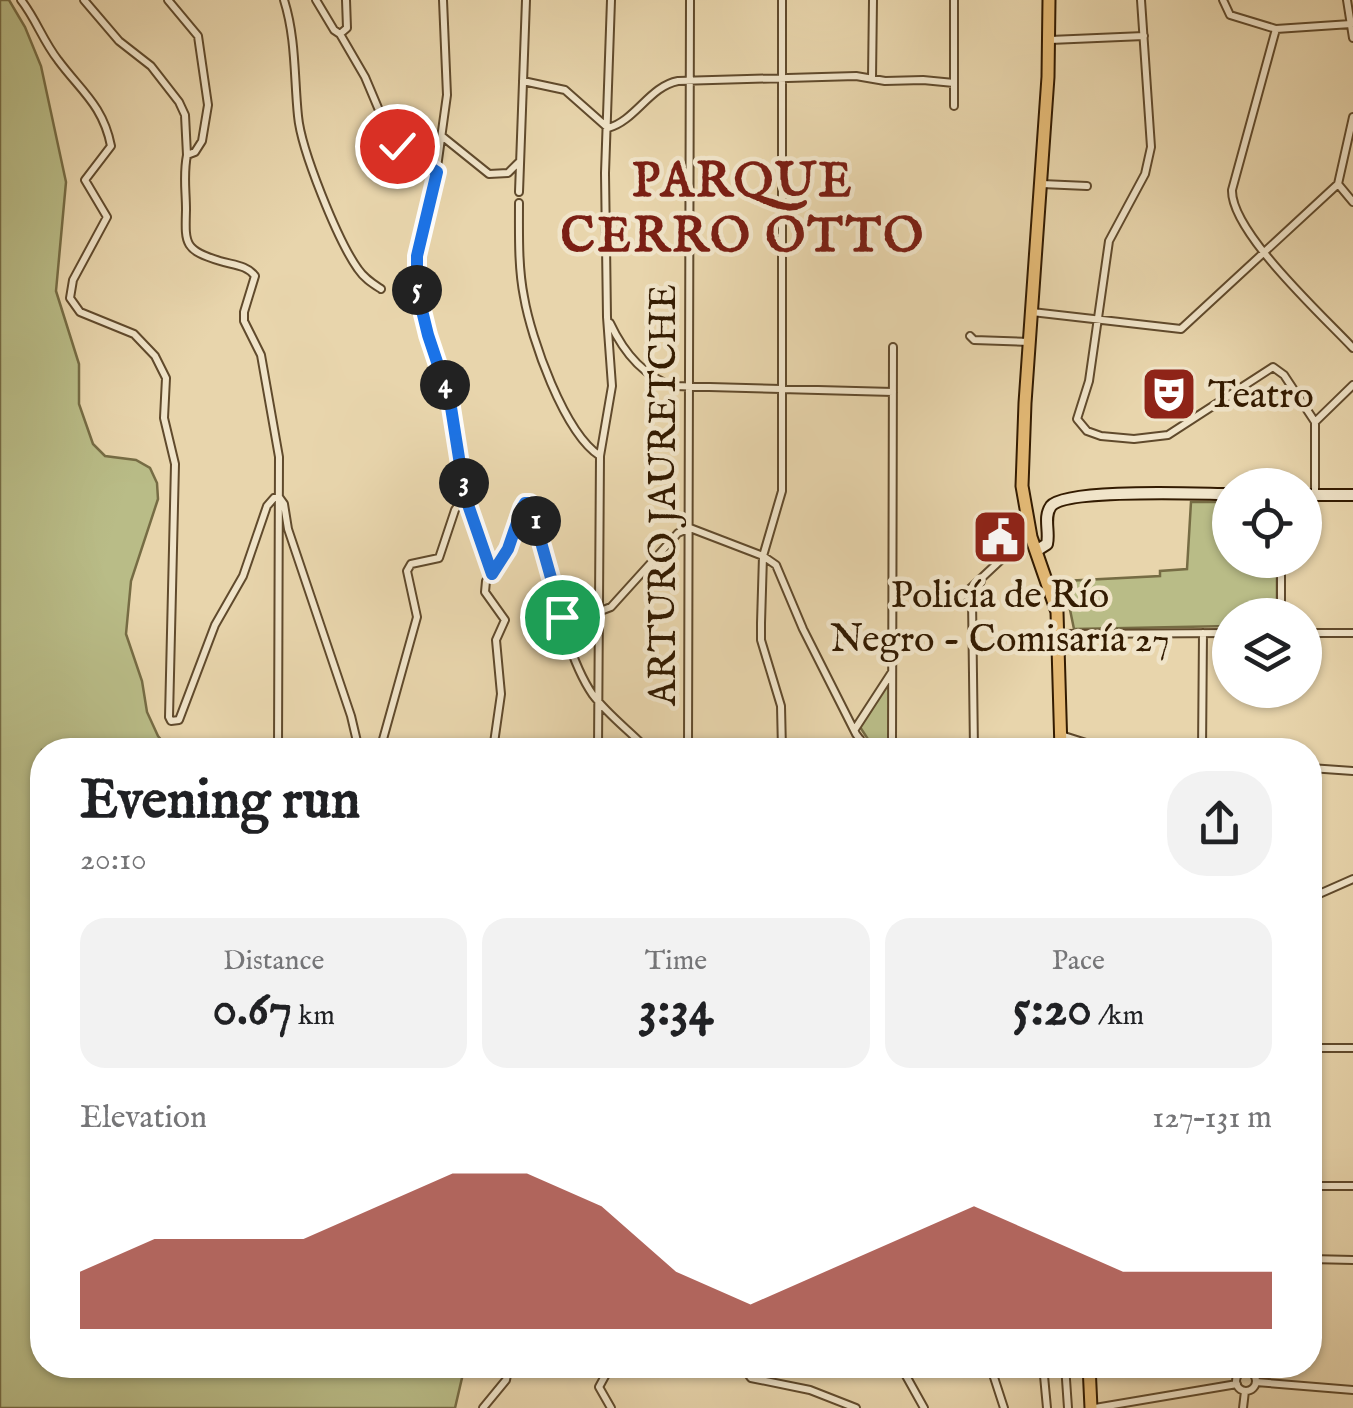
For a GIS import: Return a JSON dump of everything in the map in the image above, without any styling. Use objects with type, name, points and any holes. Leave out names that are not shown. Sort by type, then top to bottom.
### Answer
[{"type":"main road","points":[[1049,0],[1050,40],[1022,486],[1030,537],[1052,592],[1060,634],[1060,735]]},
{"type":"main road","points":[[1036,551],[1047,544],[1048,510],[1063,500],[1094,495],[1212,494]]},
{"type":"main road","points":[[1322,495],[1353,495]]},
{"type":"main road","points":[[1090,1378],[1093,1408]]},
{"type":"street","points":[[21,0],[57,60],[88,93],[111,146],[85,180],[108,217],[73,280],[70,298],[80,312],[134,334],[155,356],[166,378],[164,418],[174,464],[168,717],[171,721],[179,720],[214,625],[242,576],[270,501],[279,498]]},
{"type":"street","points":[[84,0],[119,41],[150,66],[185,115],[187,242],[205,256],[250,270],[255,276],[244,321],[261,355],[278,438],[278,738]]},
{"type":"street","points":[[168,0],[198,36],[208,106],[202,140],[195,152],[187,155]]},
{"type":"street","points":[[284,0],[304,139],[341,238],[362,274],[381,289]]},
{"type":"street","points":[[316,0],[365,76],[392,141],[437,172]]},
{"type":"street","points":[[340,34],[346,28],[346,0]]},
{"type":"street","points":[[442,0],[447,94],[437,172],[417,256],[417,290],[450,401],[465,496],[492,574]]},
{"type":"street","points":[[519,192],[526,0]]},
{"type":"street","points":[[598,738],[600,456],[612,386],[607,317],[611,0]]},
{"type":"street","name":"ARTURO JAURETCHE","points":[[688,738],[690,0]]},
{"type":"street","points":[[782,0],[782,491],[763,556],[762,640],[782,706],[782,738]]},
{"type":"street","points":[[872,78],[874,0]]},
{"type":"street","points":[[954,0],[954,106]]},
{"type":"street","points":[[1141,0],[1151,126],[1149,161],[1112,230],[1088,380],[1077,418],[1086,431],[1101,436],[1134,439],[1168,434],[1273,367],[1284,375],[1315,422],[1312,468]]},
{"type":"street","points":[[1223,0],[1230,15],[1276,28],[1351,24]]},
{"type":"street","points":[[1347,0],[1353,38]]},
{"type":"street","points":[[1276,28],[1232,190],[1235,212],[1263,252],[1353,348]]},
{"type":"street","points":[[1050,40],[1144,36]]},
{"type":"street","points":[[608,128],[619,124],[664,85],[690,80],[872,78],[885,82],[954,83]]},
{"type":"street","points":[[523,81],[565,90],[608,128]]},
{"type":"street","points":[[1032,312],[1181,329],[1338,184],[1353,117]]},
{"type":"street","points":[[442,136],[489,174],[508,172],[518,162]]},
{"type":"street","points":[[1040,184],[1087,186]]},
{"type":"street","points":[[1338,184],[1353,202]]},
{"type":"street","points":[[519,204],[522,284],[534,334],[559,402],[586,445],[600,456]]},
{"type":"street","points":[[607,317],[639,366],[664,383],[691,388],[893,392]]},
{"type":"street","points":[[970,336],[974,340],[1030,342]]},
{"type":"street","points":[[892,738],[893,347]]},
{"type":"street","points":[[1315,422],[1353,385]]},
{"type":"street","points":[[383,738],[417,617],[406,571],[411,564],[438,558],[454,510],[465,496]]},
{"type":"street","points":[[279,498],[357,738]]},
{"type":"street","points":[[496,738],[501,694],[496,640],[506,620],[485,592],[486,581],[508,549],[525,503],[530,503],[572,652],[588,686],[636,738]]},
{"type":"street","points":[[598,612],[611,607],[678,533],[690,528],[763,556],[776,565],[859,738]]},
{"type":"street","points":[[957,601],[1030,537]]},
{"type":"street","points":[[974,738],[972,600],[982,581]]},
{"type":"street","points":[[1202,738],[1203,633]]},
{"type":"street","points":[[1060,634],[1212,633]]},
{"type":"street","points":[[1322,633],[1353,633]]},
{"type":"street","points":[[854,730],[893,670]]},
{"type":"street","points":[[1060,735],[1070,738]]},
{"type":"street","points":[[1322,769],[1353,771]]},
{"type":"street","points":[[1322,893],[1353,879]]},
{"type":"street","points":[[1322,1048],[1353,1048]]},
{"type":"street","points":[[1322,1186],[1353,1186]]},
{"type":"street","points":[[1322,1259],[1353,1260]]},
{"type":"street","points":[[483,1408],[506,1378]]},
{"type":"street","points":[[603,1378],[598,1387],[611,1408]]},
{"type":"street","points":[[751,1378],[810,1390],[856,1408]]},
{"type":"street","points":[[907,1378],[924,1408]]},
{"type":"street","points":[[994,1378],[1004,1408]]},
{"type":"street","points":[[1044,1378],[1047,1408]]},
{"type":"street","points":[[1066,1378],[1068,1408]]},
{"type":"street","points":[[1236,1384],[1238,1378]]},
{"type":"street","points":[[1254,1378],[1256,1382]]},
{"type":"street","points":[[1236,1384],[1244,1391],[1251,1390],[1256,1382]]},
{"type":"street","points":[[1256,1382],[1353,1390]]},
{"type":"street","points":[[1093,1408],[1236,1384]]},
{"type":"street","points":[[1243,1408],[1244,1391]]},
{"type":"green space","points":[[0,0],[9,0],[41,66],[66,182],[56,291],[79,364],[79,404],[93,444],[105,456],[136,460],[150,468],[157,483],[158,499],[131,581],[126,634],[142,681],[147,712],[160,738],[30,738],[30,1378],[462,1378],[455,1408],[0,1408]]},
{"type":"green space","points":[[1191,502],[1212,502],[1212,578],[1277,578],[1277,598],[1212,598],[1212,626],[1074,629],[1064,581],[1160,576],[1160,571],[1187,569]]},
{"type":"green space","points":[[890,682],[891,738],[867,738],[860,727]]},
{"type":"place","name":"Teatro","points":[[1169,394]]},
{"type":"place","name":"Policía de Río Negro - Comisaría 27","points":[[1000,537]]},
{"type":"district","name":"PARQUE CERRO OTTO","points":[[743,206]]},
{"type":"route","points":[[397,146],[437,172],[417,256],[417,290],[450,401],[465,496],[476,530],[492,574],[508,549],[522,508],[530,503],[562,617]]}]
